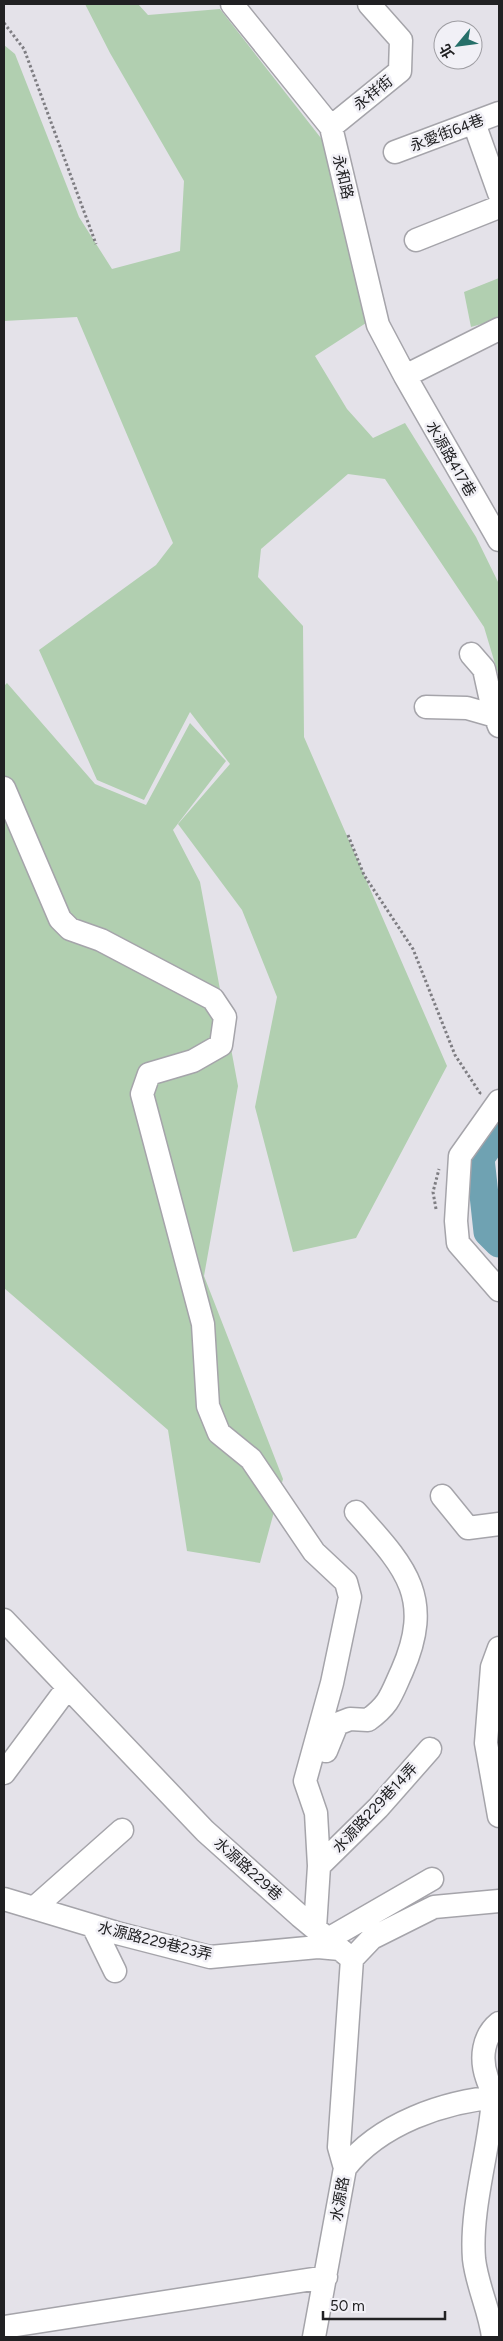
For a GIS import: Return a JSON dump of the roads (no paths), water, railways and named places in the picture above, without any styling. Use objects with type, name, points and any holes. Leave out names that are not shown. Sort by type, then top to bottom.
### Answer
[{"type":"street","name":"永和路","points":[[232,4],[331,127],[378,325],[405,376]]},
{"type":"street","name":"永祥街","points":[[331,127],[400,71],[401,40],[369,4]]},
{"type":"street","name":"永愛街64巷","points":[[395,152],[499,113]]},
{"type":"street","points":[[474,123],[499,193]]},
{"type":"street","points":[[416,240],[499,207]]},
{"type":"street","points":[[405,376],[499,329]]},
{"type":"street","name":"水源路417巷","points":[[405,376],[499,540]]},
{"type":"street","points":[[471,654],[484,669],[497,721]]},
{"type":"street","points":[[426,707],[467,708],[497,721]]},
{"type":"street","points":[[4,788],[60,919],[70,929],[101,940],[213,999],[225,1017],[221,1045],[193,1061],[149,1074],[142,1094],[202,1324],[208,1406],[219,1433],[251,1459],[314,1552],[346,1582],[350,1597],[332,1683],[305,1781],[316,1813]]},
{"type":"street","points":[[499,1101],[460,1156],[456,1220],[458,1243],[499,1290]]},
{"type":"street","points":[[442,1496],[468,1528],[499,1524]]},
{"type":"street","points":[[345,2168],[338,2147],[334,1944],[320,1866],[316,1813],[317,1781],[337,1724],[350,1719],[368,1720],[385,1708],[412,1648],[416,1629],[413,1593],[404,1570],[394,1554],[356,1512]]},
{"type":"street","name":"水源路229巷","points":[[4,1620],[205,1831],[334,1944]]},
{"type":"street","points":[[499,1648],[492,1667],[486,1743],[499,1816]]},
{"type":"street","points":[[4,1773],[68,1687]]},
{"type":"street","name":"水源路229巷14弄","points":[[320,1866],[378,1808],[430,1749]]},
{"type":"street","points":[[34,1908],[122,1830]]},
{"type":"street","points":[[334,1944],[432,1879]]},
{"type":"street","name":"水源路229巷23弄","points":[[4,1899],[93,1926],[210,1957],[318,1948],[334,1944]]},
{"type":"street","points":[[334,1944],[372,1938],[434,1907],[499,1901]]},
{"type":"street","points":[[93,1926],[114,1971]]},
{"type":"street","points":[[493,2337],[474,2259],[477,2205],[496,2097],[486,2076],[483,2054],[486,2037],[499,2023]]},
{"type":"street","name":"水源路","points":[[314,2337],[345,2168],[358,2151],[386,2131],[432,2110],[496,2097]]},
{"type":"street","points":[[4,2327],[326,2277]]},
{"type":"waterway","points":[[499,1131],[480,1158],[488,1232],[499,1243]]}]
